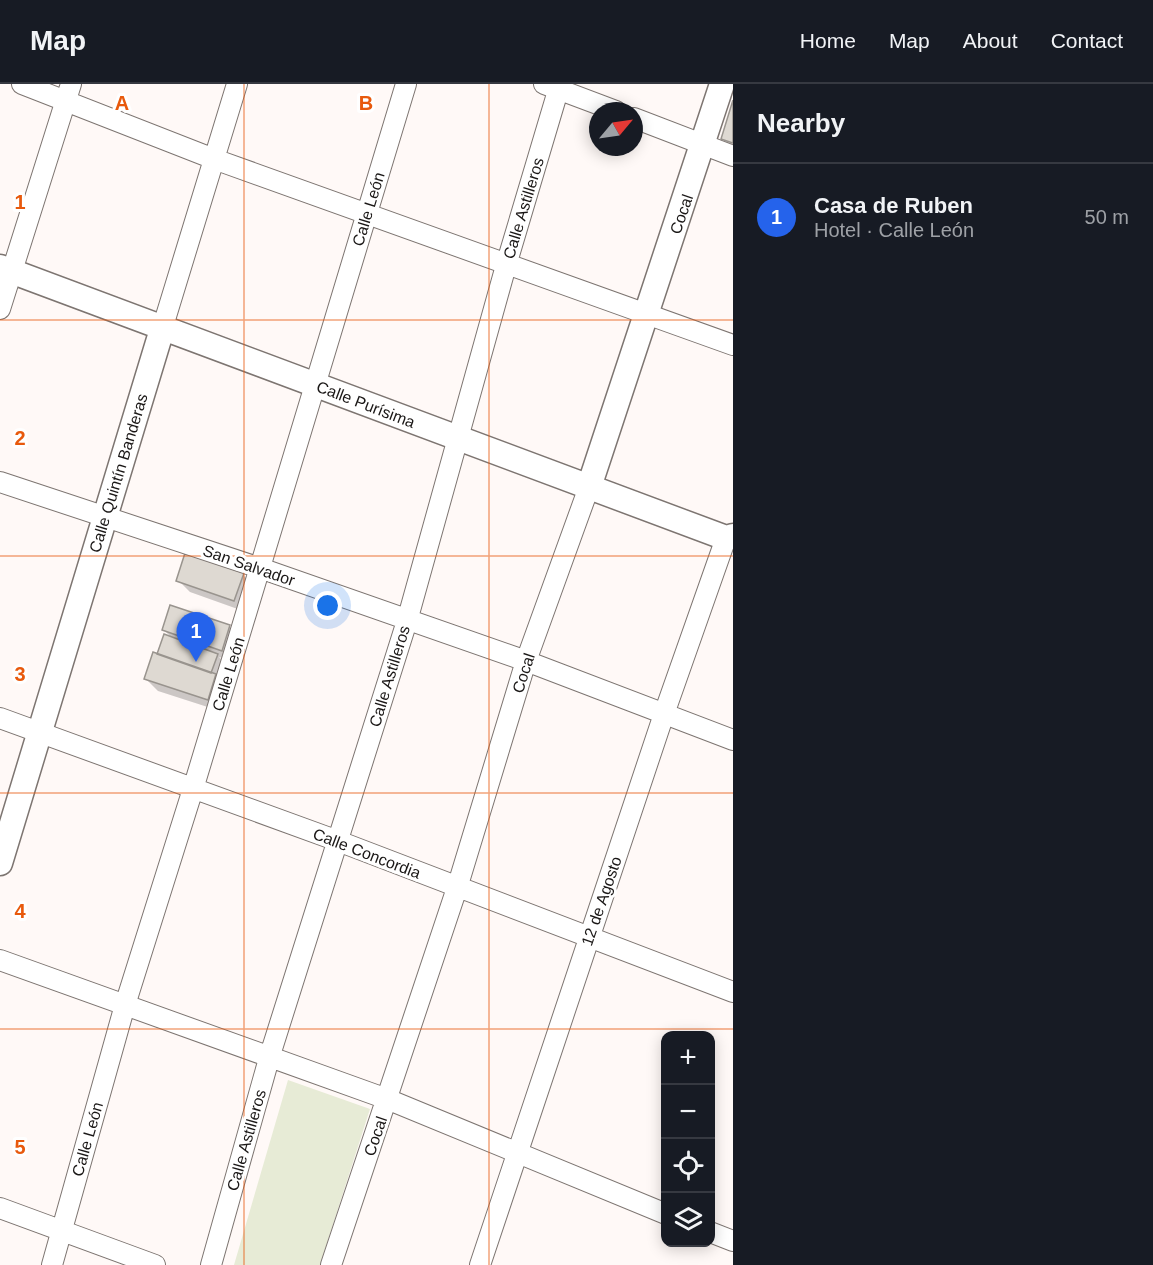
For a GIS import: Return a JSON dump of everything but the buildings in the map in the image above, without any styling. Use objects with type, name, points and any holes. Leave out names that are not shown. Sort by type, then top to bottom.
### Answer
[{"type":"street","points":[[22,84],[68,92],[214,159],[507,262],[733,345]]},
{"type":"street","name":"Calle Quintín Banderas","points":[[0,863],[237,84]]},
{"type":"street","name":"Calle León","points":[[52,1265],[125,1005],[193,789],[406,84]]},
{"type":"street","name":"Cocal","points":[[331,1265],[457,888],[526,661],[589,488],[722,84]]},
{"type":"street","points":[[554,86],[594,102]]},
{"type":"street","name":"Calle Astilleros","points":[[212,1265],[270,1055],[407,621],[554,86]]},
{"type":"street","points":[[0,309],[6,269],[68,92]]},
{"type":"street","points":[[643,121],[733,156]]},
{"type":"street","name":"Calle Purísima","points":[[6,269],[163,326],[589,488],[730,537]]},
{"type":"street","name":"San Salvador","points":[[0,482],[260,568],[526,661],[733,740]]},
{"type":"street","name":"12 de Agosto","points":[[480,1265],[664,714],[730,537]]},
{"type":"street","name":"Calle Concordia","points":[[0,718],[338,841],[733,992]]},
{"type":"street","points":[[0,960],[270,1055],[387,1099],[661,1212]]},
{"type":"street","points":[[0,1208],[155,1265]]},
{"type":"street","points":[[715,1234],[733,1241]]},
{"type":"green space","points":[[288,1080],[370,1109],[320,1265],[234,1265]]},
{"type":"place","name":"Casa de Ruben","points":[[196,662]]}]
